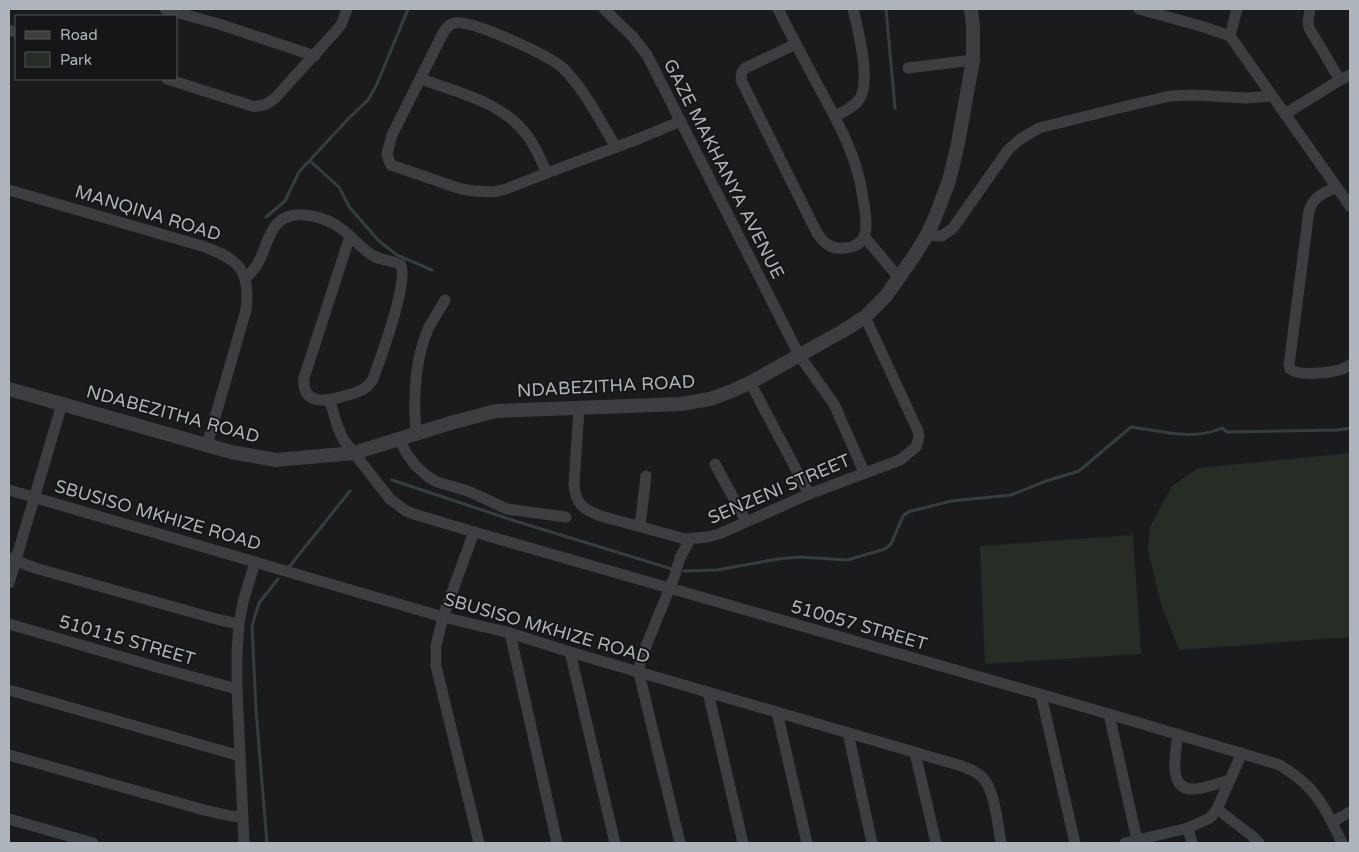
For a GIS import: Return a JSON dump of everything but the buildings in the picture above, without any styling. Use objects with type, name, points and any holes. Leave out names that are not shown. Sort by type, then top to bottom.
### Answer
[{"type":"street","points":[[165,9],[222,25],[315,56]]},
{"type":"street","points":[[170,80],[252,106],[264,106],[270,103],[315,56],[341,25],[347,9]]},
{"type":"street","name":"GAZE MAKHANYA AVENUE","points":[[604,9],[633,37],[647,55],[799,355],[834,404],[864,472]]},
{"type":"street","points":[[778,9],[835,116],[854,159],[858,173],[866,229],[864,236],[856,246],[849,248],[839,249],[822,241],[741,80],[744,68],[796,44]]},
{"type":"street","points":[[835,116],[860,100],[863,92],[862,49],[853,9]]},
{"type":"street","name":"NDABEZITHA ROAD","points":[[9,389],[240,454],[276,460],[354,454],[454,422],[496,411],[681,404],[732,391],[835,336],[865,317],[886,296],[927,235],[949,181],[958,143],[973,60],[971,9]]},
{"type":"street","points":[[1139,9],[1166,12],[1230,36],[1350,206]]},
{"type":"street","points":[[1230,36],[1237,9]]},
{"type":"street","points":[[1285,114],[1345,78],[1309,28],[1310,9]]},
{"type":"street","points":[[616,147],[577,85],[556,62],[529,48],[476,27],[456,22],[446,28],[440,39],[390,140],[387,154],[392,164],[446,185],[461,189],[494,192],[638,139],[681,121]]},
{"type":"street","points":[[908,68],[973,60]]},
{"type":"street","points":[[421,79],[498,109],[523,130],[547,172]]},
{"type":"street","points":[[927,235],[942,236],[953,228],[1008,150],[1019,140],[1039,128],[1170,96],[1194,95],[1246,98],[1271,96]]},
{"type":"street","points":[[1336,187],[1318,196],[1308,211],[1289,366],[1290,369],[1297,373],[1332,372],[1350,365]]},
{"type":"street","name":"MANQINA ROAD","points":[[9,190],[220,252],[237,263],[246,278]]},
{"type":"street","points":[[207,445],[246,310],[248,296],[246,278],[258,263],[276,226],[286,217],[303,214],[326,220],[335,224],[350,236],[370,254],[381,260],[398,263],[401,266],[403,271],[394,316],[370,384],[360,391],[330,401],[317,400],[311,397],[305,390],[304,378],[350,236]]},
{"type":"street","points":[[864,236],[898,278]]},
{"type":"street","points":[[416,434],[414,410],[419,360],[430,326],[445,300]]},
{"type":"street","name":"SENZENI STREET","points":[[579,409],[574,493],[582,507],[600,516],[679,538],[690,539],[719,534],[809,494],[900,460],[916,447],[919,437],[918,431],[865,317]]},
{"type":"street","points":[[750,382],[809,494]]},
{"type":"street","name":"510057 STREET","points":[[330,401],[339,432],[354,454],[390,499],[398,506],[417,516],[1109,714],[1280,765],[1304,782],[1332,822],[1342,843]]},
{"type":"street","points":[[9,583],[12,560],[62,404]]},
{"type":"street","points":[[399,439],[415,465],[437,482],[468,491],[507,510],[566,517]]},
{"type":"street","points":[[715,464],[746,522]]},
{"type":"street","points":[[640,526],[646,476]]},
{"type":"street","name":"SBUSISO MKHIZE ROAD","points":[[9,490],[443,617],[510,633],[639,673],[962,766],[983,778],[988,785],[1001,843]]},
{"type":"street","points":[[474,532],[443,617],[436,646],[436,666],[478,843]]},
{"type":"street","points":[[680,843],[639,673],[644,651],[680,558],[690,539]]},
{"type":"street","points":[[12,560],[62,576],[239,624]]},
{"type":"street","points":[[244,843],[237,689],[239,624],[255,562]]},
{"type":"street","name":"510115 STREET","points":[[9,624],[237,689]]},
{"type":"street","points":[[510,633],[557,843]]},
{"type":"street","points":[[570,652],[615,843]]},
{"type":"street","points":[[9,690],[240,756]]},
{"type":"street","points":[[708,692],[743,843]]},
{"type":"street","points":[[1041,695],[1075,843]]},
{"type":"street","points":[[778,712],[807,843]]},
{"type":"street","points":[[1109,714],[1130,842],[1188,828],[1212,816],[1217,809],[1242,753]]},
{"type":"street","points":[[848,733],[872,843]]},
{"type":"street","points":[[1178,734],[1175,777],[1182,786],[1193,789],[1230,780]]},
{"type":"street","points":[[915,753],[936,843]]},
{"type":"street","points":[[9,755],[204,810],[243,817]]},
{"type":"street","points":[[1217,809],[1259,843]]},
{"type":"street","points":[[1332,822],[1350,812]]},
{"type":"street","points":[[9,819],[93,843]]},
{"type":"street","points":[[1188,828],[1192,843]]},
{"type":"green space","points":[[1350,453],[1350,637],[1179,650],[1161,604],[1148,550],[1150,527],[1172,486],[1198,468]]},
{"type":"green space","points":[[1133,535],[1141,654],[985,664],[980,546]]},
{"type":"waterway","points":[[266,217],[285,201],[299,172],[368,100],[377,84],[408,9]]},
{"type":"waterway","points":[[886,9],[895,108]]},
{"type":"waterway","points":[[310,161],[339,187],[350,208],[379,241],[397,255],[432,270]]},
{"type":"waterway","points":[[684,571],[717,570],[800,557],[847,560],[885,549],[891,544],[903,516],[908,512],[951,501],[1011,495],[1046,481],[1079,471],[1131,427],[1177,434],[1200,434],[1222,428],[1227,432],[1338,430],[1350,428]]},
{"type":"waterway","points":[[392,480],[512,520],[672,569]]},
{"type":"waterway","points":[[289,567],[350,491]]},
{"type":"waterway","points":[[267,843],[256,710],[252,626],[259,603],[278,579]]}]
